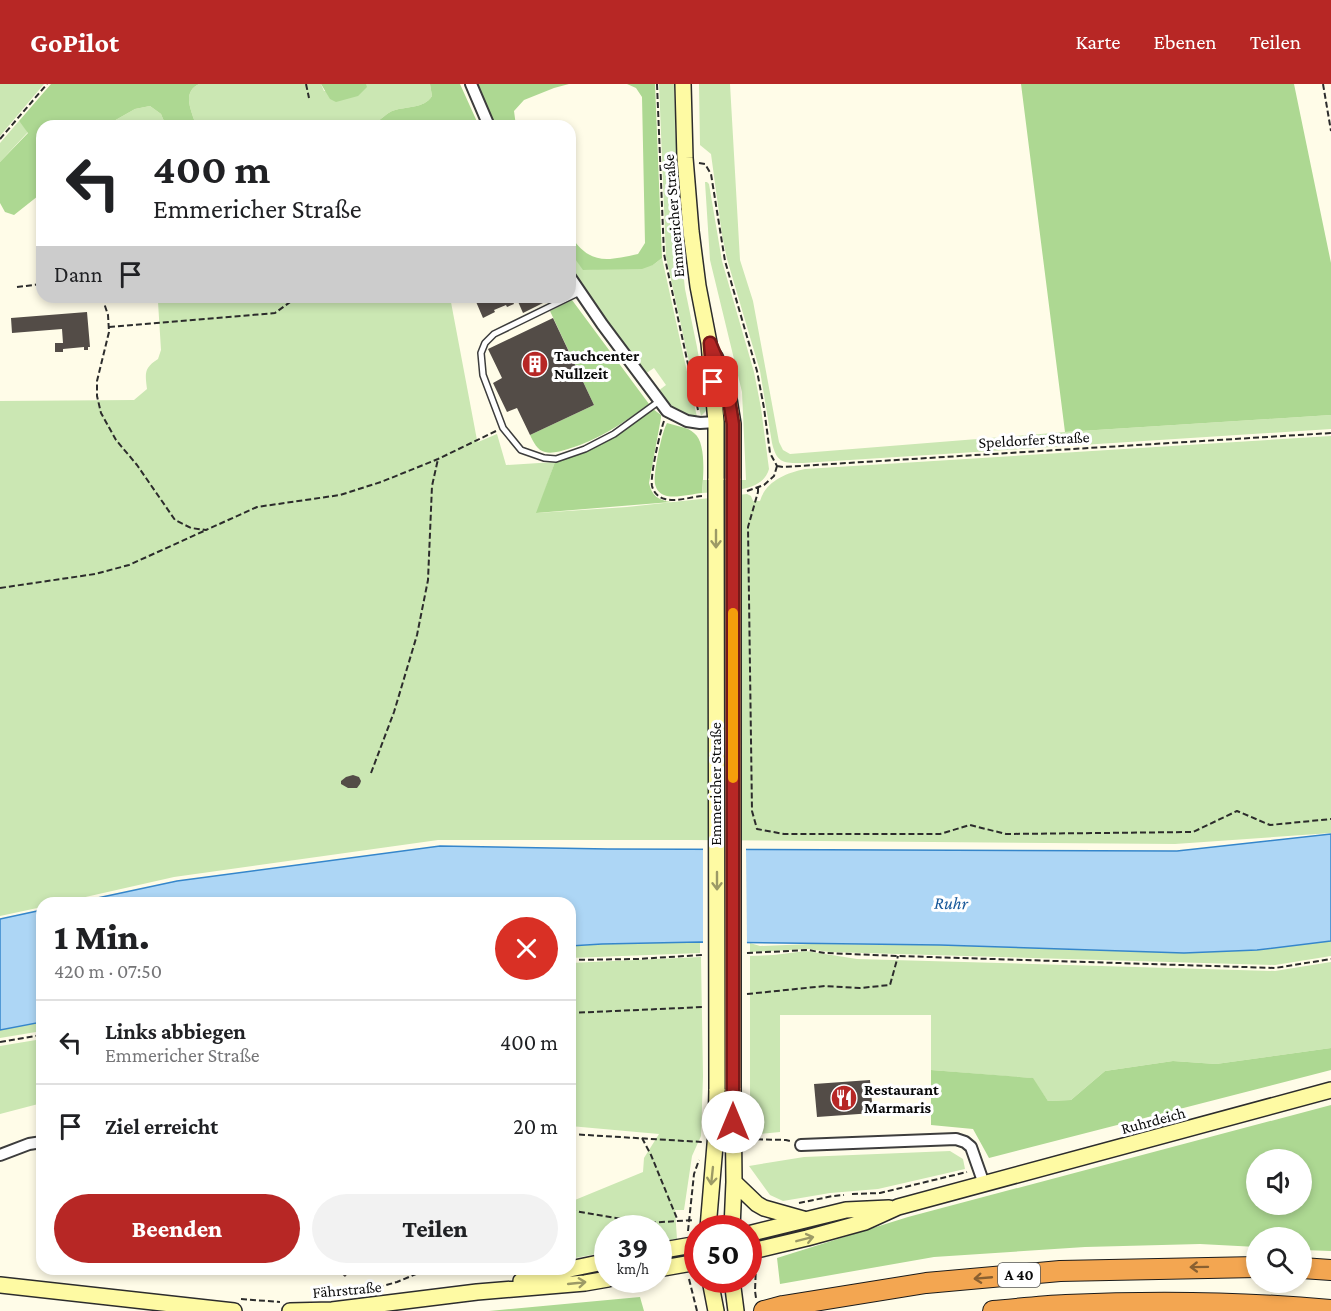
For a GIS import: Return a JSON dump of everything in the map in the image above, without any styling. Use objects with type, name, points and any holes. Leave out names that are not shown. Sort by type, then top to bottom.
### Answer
[{"type":"highway","name":"A 40","points":[[773,1309],[926,1283],[1060,1271],[1246,1267]]},
{"type":"highway","points":[[1312,1269],[1331,1270]]},
{"type":"highway","name":"A 40","points":[[993,1311],[1065,1305],[1177,1302],[1331,1310]]},
{"type":"main road","name":"Emmericher Straße","points":[[683,84],[685,158],[698,286],[710,343],[726,381],[733,424],[733,1215]]},
{"type":"main road","name":"Emmericher Straße","points":[[709,1215],[717,1089],[716,480],[708,422],[710,343]]},
{"type":"main road","name":"Ruhrdeich","points":[[762,1249],[865,1222],[898,1207],[982,1177],[1331,1090]]},
{"type":"main road","points":[[734,1182],[764,1208],[806,1219]]},
{"type":"main road","name":"Ruhrdeich","points":[[762,1230],[846,1210],[898,1207]]},
{"type":"main road","points":[[576,1268],[594,1264]]},
{"type":"main road","points":[[477,1292],[546,1275]]},
{"type":"main road","points":[[477,1292],[594,1281]]},
{"type":"main road","points":[[0,1285],[236,1305]]},
{"type":"main road","name":"Fährstraße","points":[[289,1306],[332,1311],[477,1292]]},
{"type":"main road","points":[[713,1293],[716,1311]]},
{"type":"main road","points":[[734,1293],[736,1311]]},
{"type":"street","points":[[471,84],[486,120]]},
{"type":"street","points":[[576,286],[658,402],[667,411],[687,421],[708,422]]},
{"type":"street","points":[[801,1145],[956,1140],[965,1142],[971,1147],[982,1177]]},
{"type":"street","points":[[0,1155],[36,1143]]},
{"type":"lane","points":[[576,294],[580,292]]},
{"type":"lane","points":[[557,303],[494,334],[485,342],[481,353],[483,375],[503,428],[521,450],[544,458],[556,459],[585,449],[614,434],[658,402]]},
{"type":"path","points":[[0,139],[47,84]]},
{"type":"path","points":[[306,84],[309,98]]},
{"type":"path","points":[[657,84],[663,254],[708,422]]},
{"type":"path","points":[[1323,84],[1331,131]]},
{"type":"path","points":[[685,158],[705,164],[711,174],[725,261],[757,371],[770,453],[777,466],[774,476],[764,485],[745,491]]},
{"type":"path","points":[[17,286],[36,284]]},
{"type":"path","points":[[104,303],[110,332],[96,381],[101,413],[116,440],[137,465],[175,520],[191,528],[206,530]]},
{"type":"path","points":[[109,327],[275,313],[289,303]]},
{"type":"path","points":[[667,411],[652,476],[653,488],[662,498],[670,500],[705,496]]},
{"type":"path","points":[[0,588],[95,574],[129,565],[257,507],[340,495],[381,482],[438,459],[503,428]]},
{"type":"path","name":"Speldorfer Straße","points":[[777,466],[1331,433]]},
{"type":"path","points":[[371,773],[394,712],[417,635],[428,580],[432,486],[438,459]]},
{"type":"path","points":[[758,488],[748,527],[752,811],[757,829],[784,834],[940,834],[970,825],[1006,834],[1193,832],[1237,811],[1270,825],[1331,819]]},
{"type":"path","points":[[743,954],[808,950],[825,953],[898,956],[1275,968],[1331,959]]},
{"type":"path","points":[[576,960],[710,955]]},
{"type":"path","points":[[746,994],[825,986],[860,988],[890,985],[898,956]]},
{"type":"path","points":[[576,1013],[701,1007],[712,1004]]},
{"type":"path","points":[[0,1042],[36,1036]]},
{"type":"path","points":[[576,1134],[705,1143]]},
{"type":"path","points":[[642,1138],[679,1221]]},
{"type":"path","points":[[733,1139],[786,1140],[801,1145]]},
{"type":"path","points":[[576,1211],[646,1223],[689,1220],[694,1174],[701,1153]]},
{"type":"path","points":[[795,1204],[833,1196],[880,1192],[982,1177]]},
{"type":"path","points":[[360,1292],[384,1287],[413,1275]]},
{"type":"path","points":[[692,1293],[697,1311]]},
{"type":"path","points":[[236,1305],[289,1306]]},
{"type":"green space","points":[[0,84],[44,84],[0,136]]},
{"type":"green space","points":[[51,84],[199,84],[190,92],[189,97],[194,120],[164,120],[161,114],[150,106],[135,109],[116,120],[36,120],[36,198],[14,215],[5,212],[0,203],[0,162],[28,133],[19,121]]},
{"type":"green space","points":[[199,84],[321,84],[324,91],[366,87],[366,84],[430,84],[432,96],[419,105],[392,111],[380,120],[194,120],[189,97]]},
{"type":"green space","points":[[321,84],[366,84],[367,87],[358,96],[336,102],[330,99]]},
{"type":"green space","points":[[430,84],[460,84],[476,120],[380,120],[392,111],[419,105],[432,96]]},
{"type":"green space","points":[[477,84],[569,84],[524,100],[514,111],[515,120],[492,120]]},
{"type":"green space","points":[[627,84],[655,84],[662,258],[642,269],[583,270],[576,260],[576,244],[592,256],[608,259],[638,254],[645,243],[642,97],[636,88]]},
{"type":"green space","points":[[659,84],[674,84],[679,232],[685,289],[707,406],[701,416],[666,257]]},
{"type":"green space","points":[[699,84],[730,84],[740,260],[753,301],[779,442],[783,450],[790,454],[1065,432],[1331,415],[1331,429],[803,463],[782,461],[776,455],[772,443],[760,371],[727,259],[711,154],[700,145]]},
{"type":"green space","points":[[1021,84],[1294,84],[1331,263],[1331,415],[1065,432]]},
{"type":"green space","points":[[150,106],[161,114],[164,120],[116,120],[135,109]]},
{"type":"green space","points":[[19,121],[28,132],[0,162],[0,143]]},
{"type":"green space","points":[[705,182],[709,184],[722,261],[754,372],[769,469],[759,483],[751,487],[702,493],[703,480],[746,480],[742,392],[710,260]]},
{"type":"green space","points":[[662,258],[697,417],[670,405],[658,391],[666,385],[654,368],[645,374],[576,279],[576,260],[584,270],[653,265]]},
{"type":"green space","points":[[158,303],[451,303],[478,442],[497,434],[506,465],[555,462],[537,513],[627,507],[747,494],[753,501],[760,501],[772,483],[805,469],[1331,436],[1331,833],[1175,844],[438,840],[174,877],[86,897],[36,897],[36,908],[0,916],[0,401],[134,400],[147,389],[146,371],[158,359],[161,350]]},
{"type":"green space","points":[[566,303],[574,303],[649,404],[590,441],[562,451],[548,453],[538,448],[530,435],[594,405],[550,311]]},
{"type":"green space","points":[[653,409],[661,415],[661,418],[649,483],[656,497],[671,502],[536,513],[555,462],[586,452],[616,436]]},
{"type":"green space","points":[[667,423],[689,429],[701,444],[703,452],[702,493],[668,496],[656,488],[657,462]]},
{"type":"green space","points":[[1331,941],[1331,956],[1275,965],[829,952],[808,949],[750,952],[750,943],[760,946],[940,945],[1184,953],[1257,950]]},
{"type":"green space","points":[[700,942],[700,953],[576,958],[576,946]]},
{"type":"green space","points":[[806,951],[857,959],[1275,971],[1331,962],[1331,1048],[1216,1064],[1173,1061],[1105,1071],[1071,1100],[1048,1101],[1032,1078],[931,1070],[931,1015],[780,1015],[780,1132],[750,1135],[750,956]]},
{"type":"green space","points":[[701,957],[703,1076],[701,1136],[692,1156],[684,1210],[675,1210],[677,1239],[672,1240],[672,1215],[594,1215],[594,1254],[576,1258],[576,1200],[643,1172],[644,1158],[659,1134],[576,1127],[576,963]]},
{"type":"green space","points":[[36,1023],[36,1032],[0,1038],[0,1030]]},
{"type":"green space","points":[[36,1040],[36,1105],[0,1114],[0,1046]]},
{"type":"green space","points":[[1331,1048],[1331,1070],[989,1158],[973,1129],[931,1125],[931,1070],[1033,1078],[1048,1101],[1071,1100],[1105,1071],[1173,1061],[1216,1064]]},
{"type":"green space","points":[[1331,1105],[1331,1251],[1312,1250],[1312,1227],[1246,1227],[1246,1246],[1200,1244],[1085,1247],[934,1257],[780,1284],[777,1258],[908,1217]]},
{"type":"green space","points":[[950,1151],[963,1159],[965,1169],[878,1189],[830,1193],[783,1201],[770,1195],[749,1166],[804,1157]]},
{"type":"green space","points":[[640,1297],[644,1311],[489,1311]]},
{"type":"water","name":"Ruhr","points":[[1331,834],[1331,941],[1257,950],[1184,953],[940,945],[700,942],[576,946],[576,897],[102,897],[177,881],[440,846],[608,849],[1177,851]]},
{"type":"water","points":[[36,911],[36,1023],[0,1030],[0,919]]},
{"type":"pier","points":[[703,847],[746,847],[747,946],[703,945]]},
{"type":"building","points":[[477,303],[514,303],[494,310],[495,312],[483,318]]},
{"type":"building","points":[[519,303],[543,303],[523,313]]},
{"type":"building","points":[[87,312],[90,347],[88,350],[84,350],[84,347],[55,352],[55,343],[63,343],[62,329],[12,333],[11,318]]},
{"type":"building","name":"Tauchcenter Nullzeit","points":[[553,318],[594,405],[530,435],[517,408],[507,412],[493,383],[502,378],[488,349]]},
{"type":"building","points":[[353,775],[359,777],[361,781],[357,788],[348,788],[341,784],[346,777]]},
{"type":"building","name":"Restaurant Marmaris","points":[[870,1080],[873,1113],[817,1117],[814,1084]]},
{"type":"slow traffic","points":[[733,613],[733,778]]},
{"type":"place","name":"Tauchcenter Nullzeit","points":[[535,364]]},
{"type":"place","name":"Restaurant Marmaris","points":[[844,1098]]},
{"type":"route","points":[[713,382],[710,343],[726,381],[733,424],[733,1122]]}]
